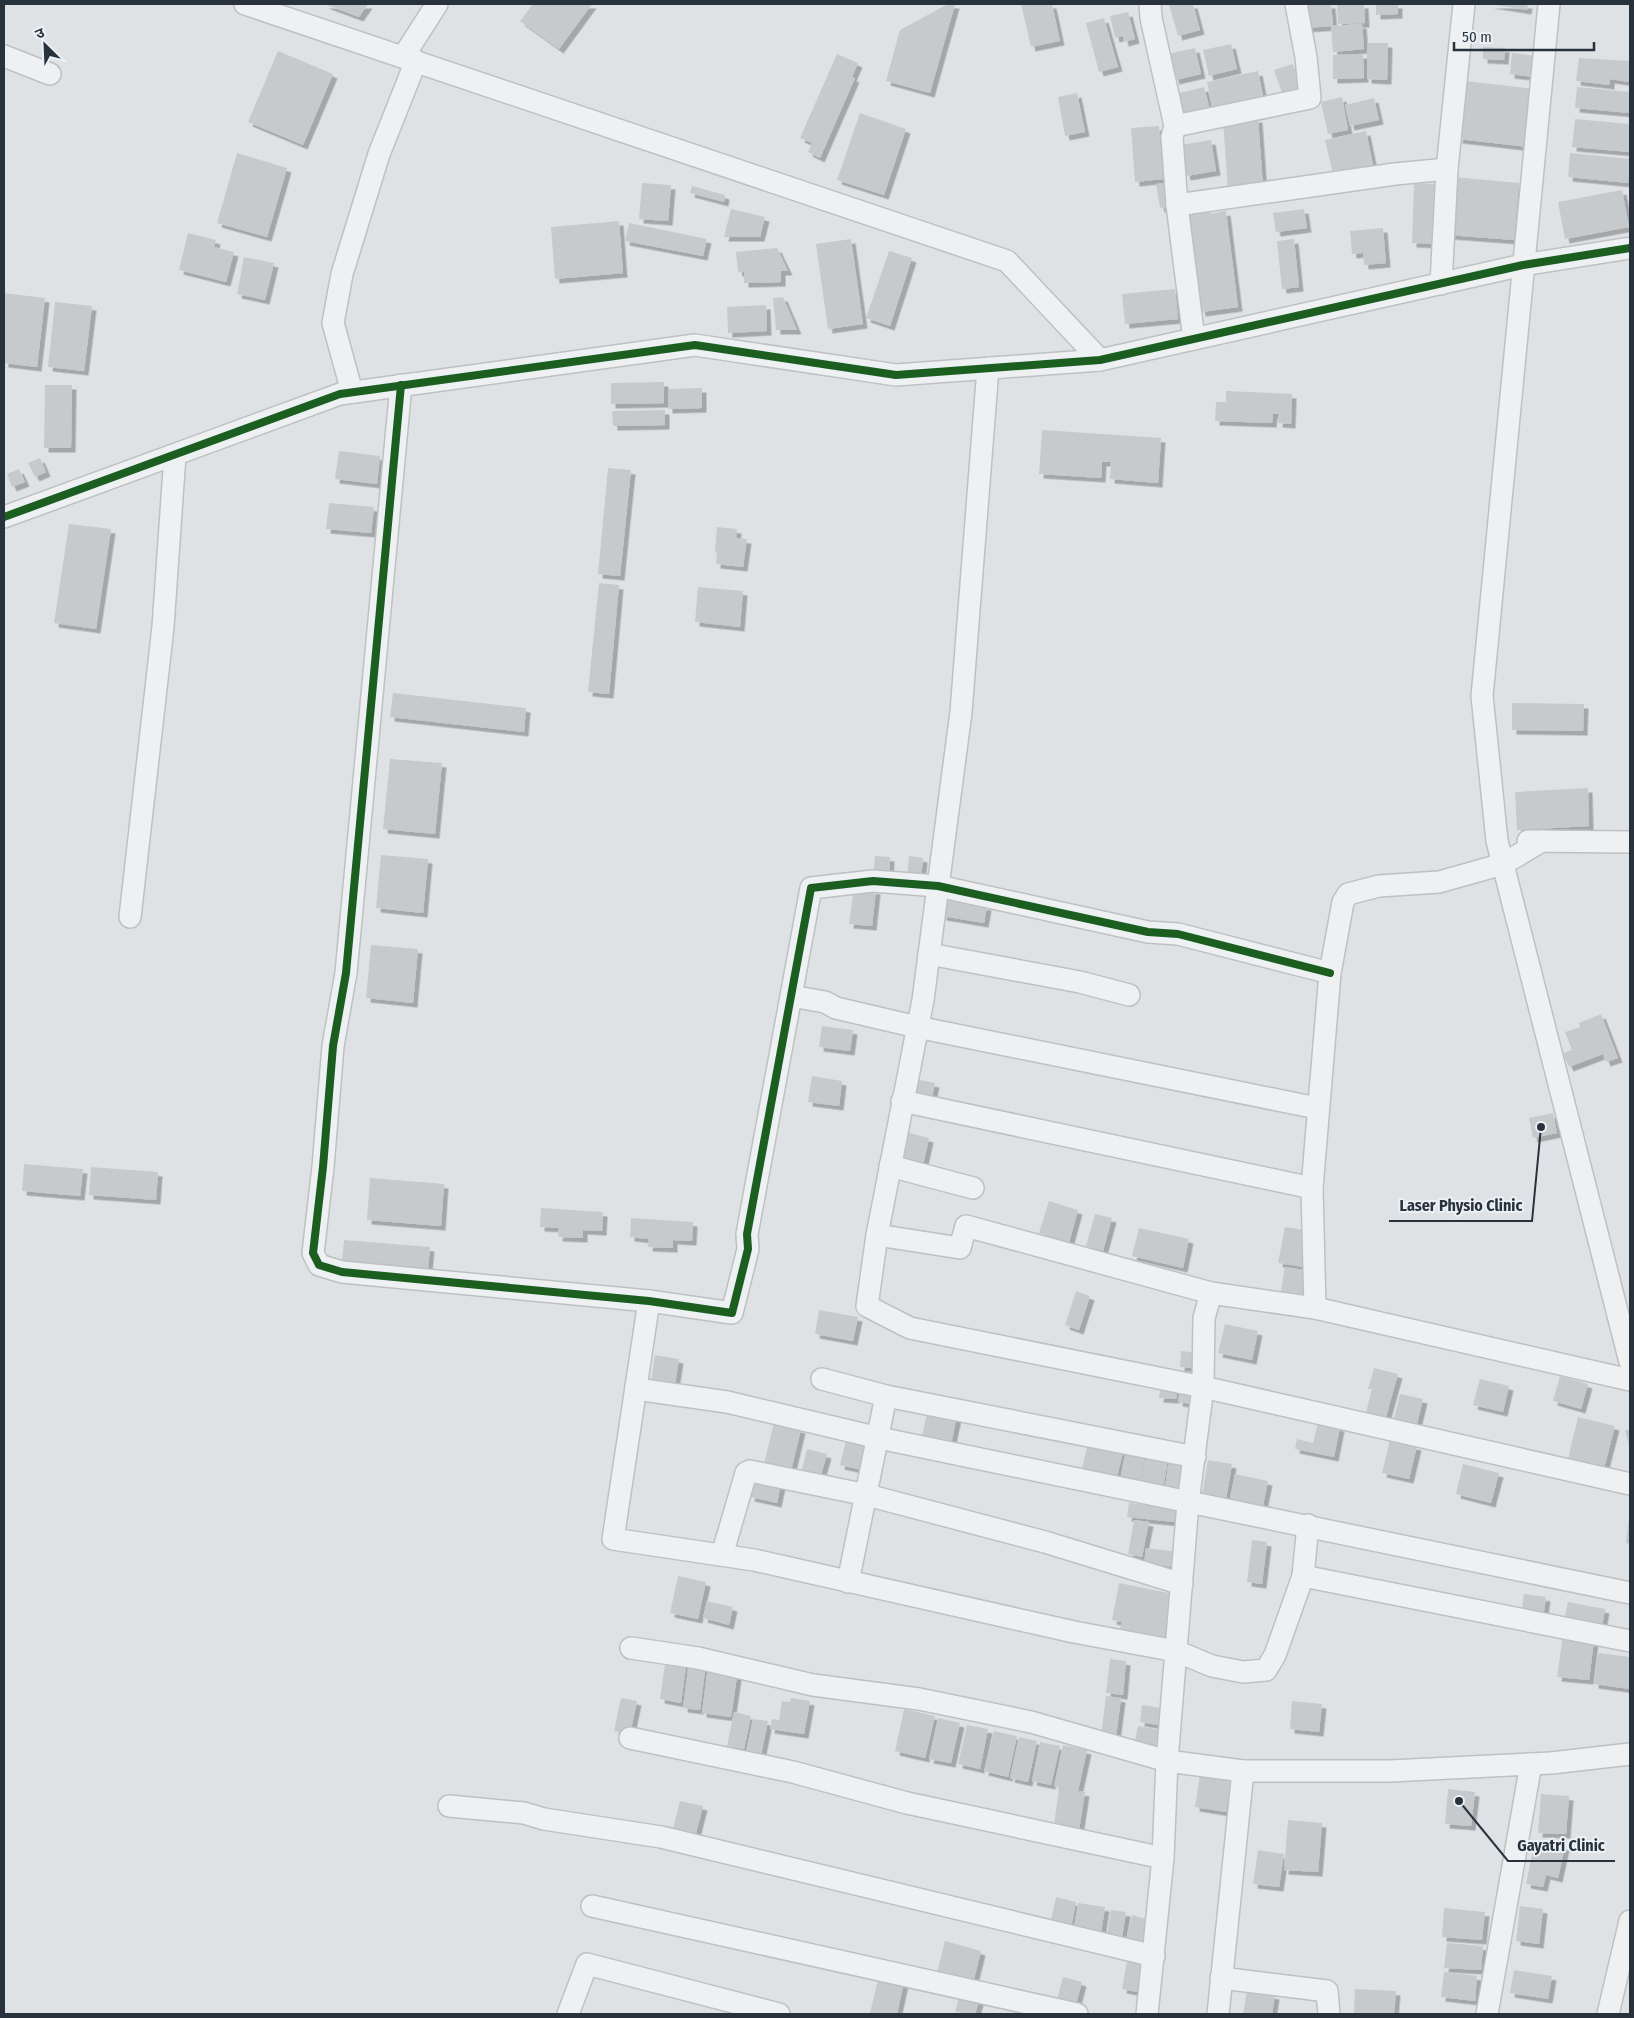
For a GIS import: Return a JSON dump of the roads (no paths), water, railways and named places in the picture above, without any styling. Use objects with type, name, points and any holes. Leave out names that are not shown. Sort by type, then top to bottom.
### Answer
[{"type":"street","points":[[245,4],[1007,261],[1100,360]]},
{"type":"street","points":[[352,392],[333,323],[342,274],[409,59],[437,4]]},
{"type":"street","points":[[1150,4],[1175,126],[1172,137],[1177,205],[1194,339]]},
{"type":"street","points":[[1175,126],[1310,98],[1306,57],[1296,4]]},
{"type":"street","points":[[1441,284],[1447,169],[1464,4]]},
{"type":"street","points":[[1549,4],[1482,696],[1497,841],[1630,1362]]},
{"type":"street","points":[[4,56],[50,74]]},
{"type":"street","points":[[1177,205],[1386,175],[1447,169]]},
{"type":"street","points":[[4,517],[340,394],[352,392],[695,345],[896,375],[1100,360],[1523,265],[1630,248]]},
{"type":"street","points":[[988,368],[961,712],[929,954],[917,1027],[877,1234],[867,1306],[910,1328],[1203,1387],[1630,1484]]},
{"type":"street","points":[[401,385],[346,973],[333,1046],[313,1254],[319,1265],[342,1272],[649,1301],[732,1313],[748,1249],[747,1234],[811,888],[873,881],[938,886],[1148,932],[1178,934],[1330,973]]},
{"type":"street","points":[[130,917],[163,627],[175,455]]},
{"type":"street","points":[[1497,841],[1630,842]]},
{"type":"street","points":[[1315,1308],[1312,1188],[1317,1108],[1330,973],[1340,915],[1348,894],[1379,886],[1439,882],[1503,864],[1542,841]]},
{"type":"street","points":[[929,954],[1080,982],[1128,995]]},
{"type":"street","points":[[791,996],[825,1002],[836,1008],[917,1027],[1317,1108]]},
{"type":"street","points":[[902,1101],[1312,1188]]},
{"type":"street","points":[[890,1166],[973,1188]]},
{"type":"street","points":[[877,1234],[960,1248],[966,1226],[1211,1292],[1315,1308],[1630,1380]]},
{"type":"street","points":[[1147,2014],[1163,1858],[1167,1762],[1188,1502],[1203,1387],[1204,1318],[1211,1292]]},
{"type":"street","points":[[649,1301],[613,1539],[754,1560],[1074,1632],[1176,1651],[1212,1666],[1243,1672],[1266,1670],[1275,1655],[1303,1576],[1308,1525]]},
{"type":"street","points":[[822,1379],[886,1396],[1195,1457]]},
{"type":"street","points":[[636,1389],[727,1402],[879,1438],[1308,1525],[1630,1594]]},
{"type":"street","points":[[848,1582],[879,1438],[886,1396]]},
{"type":"street","points":[[722,1555],[747,1472],[867,1495],[1045,1542],[1182,1584]]},
{"type":"street","points":[[1303,1576],[1630,1642]]},
{"type":"street","points":[[631,1648],[698,1658],[813,1685],[919,1698],[1031,1722],[1167,1762],[1243,1771],[1390,1771],[1532,1764],[1630,1754]]},
{"type":"street","points":[[630,1738],[793,1772],[907,1803],[1163,1858]]},
{"type":"street","points":[[1487,2014],[1532,1764]]},
{"type":"street","points":[[1218,2014],[1243,1771]]},
{"type":"street","points":[[449,1806],[524,1812],[544,1819],[662,1836],[1154,1956]]},
{"type":"street","points":[[592,1906],[1077,2014]]},
{"type":"street","points":[[1608,2014],[1630,1921]]},
{"type":"street","points":[[568,2014],[586,1964],[780,2014]]},
{"type":"street","points":[[1221,1978],[1327,1991],[1329,2014]]},
{"type":"place","name":"Laser Physio Clinic","points":[[1541,1127]]},
{"type":"place","name":"Gayatri Clinic","points":[[1459,1801]]}]
